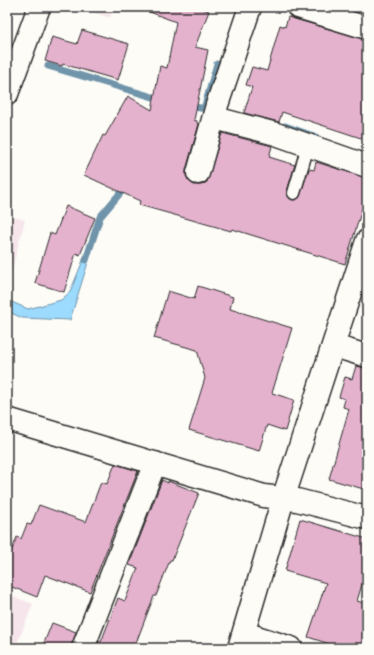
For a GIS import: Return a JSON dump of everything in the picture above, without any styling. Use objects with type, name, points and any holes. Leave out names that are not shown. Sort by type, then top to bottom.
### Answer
[{"type":"street","points":[[7,94],[39,7]]},
{"type":"street","points":[[198,173],[250,7]]},
{"type":"street","points":[[298,7],[367,28]]},
{"type":"street","points":[[216,112],[367,166]]},
{"type":"street","points":[[291,648],[241,640],[283,499],[334,346],[363,274],[367,241]]},
{"type":"street","points":[[334,346],[367,356]]},
{"type":"street","points":[[7,419],[264,496],[367,518]]},
{"type":"street","points":[[83,648],[155,463]]},
{"type":"lane","points":[[294,193],[308,146]]},
{"type":"shaded area","points":[[79,7],[114,7],[110,18]]},
{"type":"shaded area","points":[[7,215],[25,220],[7,288]]},
{"type":"shaded area","points":[[7,594],[33,604],[17,644],[7,641]]},
{"type":"water","points":[[89,252],[90,256],[70,320],[22,318],[7,311],[7,300],[28,309],[61,300],[70,292],[84,258]]},
{"type":"building","points":[[143,7],[198,7],[209,11],[195,47],[208,50],[194,120],[199,124],[186,170],[186,176],[189,181],[194,185],[201,185],[207,182],[222,133],[272,146],[269,157],[295,165],[287,191],[287,195],[292,200],[299,198],[309,169],[314,170],[316,162],[367,178],[367,193],[345,264],[232,229],[231,231],[139,205],[140,201],[84,175],[103,135],[105,136],[128,96],[152,110],[160,66],[167,68],[176,22],[142,9]]},
{"type":"building","points":[[288,17],[367,40],[367,140],[282,112],[279,122],[244,113],[252,87],[246,85],[252,67],[267,71],[280,25],[285,27]]},
{"type":"building","points":[[82,30],[129,44],[118,80],[63,64],[62,66],[45,61],[52,37],[77,44]]},
{"type":"building","points":[[66,206],[95,218],[80,255],[76,253],[64,292],[35,283],[50,233],[55,235]]},
{"type":"building","points":[[198,286],[233,297],[230,309],[292,328],[272,393],[294,400],[285,431],[267,425],[259,451],[189,430],[205,378],[197,350],[154,338],[168,291],[194,299]]},
{"type":"building","points":[[356,366],[367,368],[367,490],[329,479],[349,409],[343,407],[345,399],[339,397],[345,377],[352,379]]},
{"type":"building","points":[[115,464],[138,471],[90,592],[45,575],[37,597],[7,585],[7,562],[17,537],[21,539],[27,524],[31,525],[39,505],[86,522],[101,482],[107,484]]},
{"type":"building","points":[[162,480],[199,493],[172,560],[170,560],[156,596],[154,596],[134,648],[96,648],[99,641],[101,642],[118,598],[125,601],[138,568],[129,565]]},
{"type":"building","points":[[300,519],[367,539],[367,568],[357,601],[367,604],[367,648],[342,648],[308,637],[326,583],[285,571]]},
{"type":"building","points":[[52,623],[76,632],[71,648],[42,648]]},
{"type":"waterway","points":[[204,109],[217,64]]},
{"type":"waterway","points":[[48,66],[163,100]]},
{"type":"waterway","points":[[187,106],[214,110]]},
{"type":"waterway","points":[[285,126],[316,137]]},
{"type":"waterway","points":[[86,260],[100,217],[126,184]]}]
